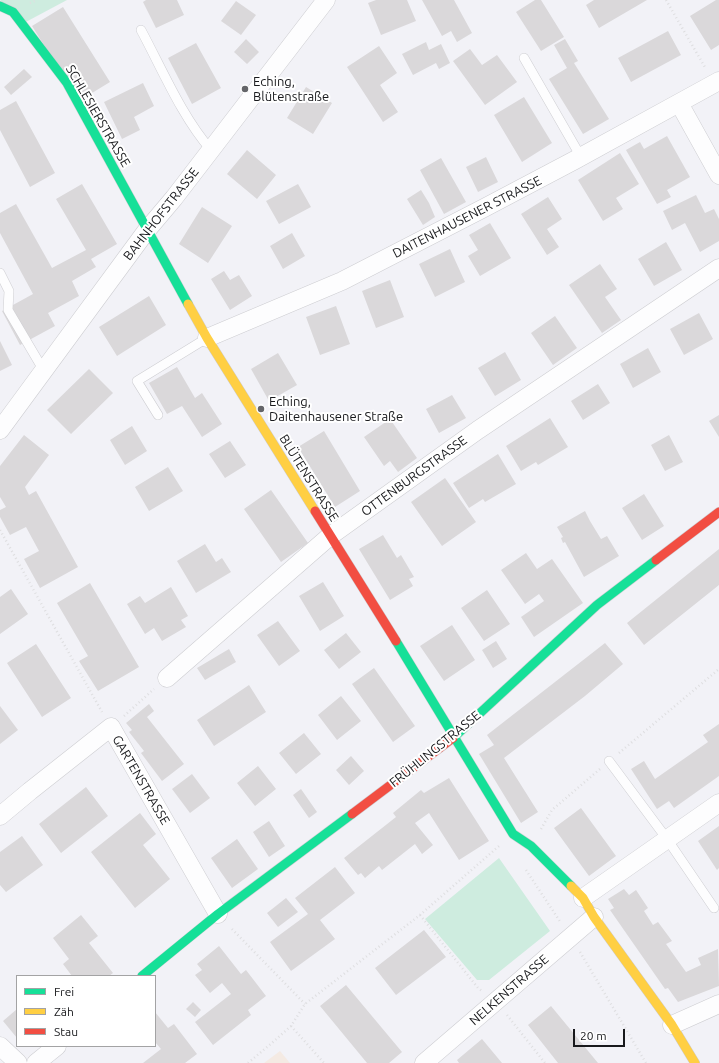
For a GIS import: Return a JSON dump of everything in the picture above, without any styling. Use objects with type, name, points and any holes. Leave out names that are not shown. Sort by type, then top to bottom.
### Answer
[{"type":"street","name":"BAHNHOFSTRASSE","points":[[0,430],[147,230],[174,198],[326,0]]},
{"type":"street","name":"SCHLESIERSTRASSE","points":[[0,6],[13,12],[67,83],[147,230]]},
{"type":"street","name":"DAITENHAUSENER STRASSE","points":[[207,338],[342,281],[581,157],[717,82]]},
{"type":"street","points":[[679,103],[719,175]]},
{"type":"street","name":"BLÜTENSTRASSE","points":[[147,230],[207,338],[455,737],[513,834]]},
{"type":"street","name":"OTTENBURGSTRASSE","points":[[167,678],[330,536],[478,430],[719,268]]},
{"type":"street","name":"FRÜHLINGSTRASSE","points":[[143,975],[218,914],[455,737],[597,605],[719,512]]},
{"type":"street","name":"GARTENSTRASSE","points":[[0,816],[111,727],[218,914]]},
{"type":"street","points":[[582,898],[719,803]]},
{"type":"street","points":[[513,834],[530,846],[582,898],[672,1025],[695,1063]]},
{"type":"street","name":"NELKENSTRASSE","points":[[424,1063],[594,917]]},
{"type":"street","points":[[672,1025],[719,1004]]},
{"type":"street","points":[[0,1046],[18,1063]]},
{"type":"street","points":[[36,1063],[56,1047]]},
{"type":"lane","points":[[141,30],[198,136],[211,150]]},
{"type":"lane","points":[[524,58],[581,157]]},
{"type":"lane","points":[[0,273],[9,291],[8,310],[44,371]]},
{"type":"lane","points":[[158,415],[138,381],[207,338]]},
{"type":"lane","points":[[609,761],[667,839],[714,908]]},
{"type":"path","points":[[666,0],[717,82]]},
{"type":"path","points":[[0,530],[111,727],[167,678]]},
{"type":"path","points":[[248,1063],[291,1026],[305,1004],[420,915],[513,834]]},
{"type":"path","points":[[218,914],[305,1004]]},
{"type":"path","points":[[420,915],[478,988],[496,1002],[545,1063]]},
{"type":"path","points":[[291,1026],[324,1063]]},
{"type":"shaded area","points":[[280,1051],[290,1063],[264,1063]]},
{"type":"green space","points":[[0,0],[67,0],[22,24]]},
{"type":"green space","points":[[499,858],[550,931],[489,980],[477,980],[425,919]]},
{"type":"building","points":[[146,0],[177,0],[184,15],[156,28],[143,2]]},
{"type":"building","points":[[376,0],[407,0],[416,21],[381,35],[368,3]]},
{"type":"building","points":[[422,0],[454,0],[472,33],[457,42],[451,31],[442,36]]},
{"type":"building","points":[[535,0],[541,0],[564,37],[541,51],[516,12]]},
{"type":"building","points":[[594,0],[647,0],[599,28],[586,5]]},
{"type":"building","points":[[716,0],[719,0],[719,45],[711,50],[690,16]]},
{"type":"building","points":[[236,1],[256,15],[241,35],[221,21]]},
{"type":"building","points":[[63,7],[110,82],[79,101],[32,26]]},
{"type":"building","points":[[668,31],[681,55],[631,82],[618,58]]},
{"type":"building","points":[[246,39],[259,52],[247,64],[234,52]]},
{"type":"building","points":[[565,39],[578,61],[574,63],[609,119],[583,134],[549,79],[567,68],[554,45]]},
{"type":"building","points":[[426,42],[429,50],[441,44],[450,63],[439,69],[436,63],[413,75],[402,54]]},
{"type":"building","points":[[196,43],[221,88],[192,104],[168,58]]},
{"type":"building","points":[[379,46],[397,73],[380,85],[398,112],[383,122],[347,67]]},
{"type":"building","points":[[470,49],[482,65],[497,55],[517,82],[485,105],[453,61]]},
{"type":"building","points":[[24,69],[32,77],[11,95],[4,87]]},
{"type":"building","points":[[143,83],[154,106],[134,117],[140,130],[122,139],[104,102]]},
{"type":"building","points":[[306,87],[332,103],[313,134],[287,118]]},
{"type":"building","points":[[524,97],[552,143],[522,162],[494,115]]},
{"type":"building","points":[[16,101],[55,173],[30,187],[0,130],[0,110]]},
{"type":"building","points":[[667,136],[690,177],[667,190],[671,197],[657,204],[626,150],[640,142],[644,149]]},
{"type":"building","points":[[247,150],[276,175],[257,199],[227,174]]},
{"type":"building","points":[[620,153],[639,184],[616,198],[623,209],[603,221],[578,180]]},
{"type":"building","points":[[486,157],[498,182],[478,192],[466,167]]},
{"type":"building","points":[[441,158],[466,202],[444,214],[420,170]]},
{"type":"building","points":[[82,184],[117,244],[91,259],[96,267],[72,281],[79,296],[48,313],[55,326],[20,345],[2,311],[33,294],[0,233],[0,213],[16,204],[52,268],[86,250],[56,199]]},
{"type":"building","points":[[298,184],[311,207],[279,224],[266,201]]},
{"type":"building","points":[[421,190],[435,217],[423,225],[407,199]]},
{"type":"building","points":[[696,195],[705,213],[714,209],[719,219],[719,241],[700,252],[685,223],[672,230],[663,211]]},
{"type":"building","points":[[548,197],[562,219],[547,229],[559,247],[547,255],[521,214]]},
{"type":"building","points":[[202,207],[232,226],[208,263],[179,244]]},
{"type":"building","points":[[490,223],[511,258],[480,276],[468,256],[478,250],[469,235]]},
{"type":"building","points":[[292,233],[305,256],[283,269],[270,246]]},
{"type":"building","points":[[666,242],[682,270],[654,286],[638,259]]},
{"type":"building","points":[[450,249],[465,282],[435,297],[419,264]]},
{"type":"building","points":[[600,264],[617,289],[605,297],[621,320],[602,333],[569,285]]},
{"type":"building","points":[[224,271],[230,280],[239,275],[252,296],[230,310],[211,279]]},
{"type":"building","points":[[390,280],[404,317],[376,328],[362,291]]},
{"type":"building","points":[[149,296],[166,325],[117,356],[99,327]]},
{"type":"building","points":[[336,306],[350,344],[320,355],[306,317]]},
{"type":"building","points":[[699,313],[713,339],[684,355],[670,329]]},
{"type":"building","points":[[555,316],[577,348],[553,365],[531,333]]},
{"type":"building","points":[[0,341],[12,365],[0,371]]},
{"type":"building","points":[[648,348],[661,372],[633,388],[620,364]]},
{"type":"building","points":[[505,352],[521,380],[495,396],[478,368]]},
{"type":"building","points":[[278,353],[297,385],[269,401],[251,369]]},
{"type":"building","points":[[177,367],[195,398],[202,393],[222,424],[202,437],[182,406],[167,414],[149,383]]},
{"type":"building","points":[[89,369],[113,393],[71,434],[47,410]]},
{"type":"building","points":[[598,384],[610,403],[583,420],[571,401]]},
{"type":"building","points":[[452,395],[466,418],[439,433],[426,409]]},
{"type":"building","points":[[719,415],[719,437],[709,421]]},
{"type":"building","points":[[550,418],[568,447],[538,465],[536,462],[521,471],[506,446]]},
{"type":"building","points":[[390,419],[417,458],[398,472],[390,461],[384,466],[364,437]]},
{"type":"building","points":[[132,426],[147,451],[125,465],[110,440]]},
{"type":"building","points":[[324,431],[360,491],[335,507],[298,447]]},
{"type":"building","points":[[24,435],[49,455],[25,487],[29,495],[36,491],[78,567],[40,588],[24,559],[39,551],[26,527],[10,535],[0,517],[0,510],[6,507],[0,497],[0,466]]},
{"type":"building","points":[[669,435],[683,462],[665,471],[651,445]]},
{"type":"building","points":[[230,441],[246,465],[225,478],[209,454]]},
{"type":"building","points":[[498,454],[516,484],[485,502],[483,499],[469,508],[453,483]]},
{"type":"building","points":[[168,467],[183,491],[149,511],[135,487]]},
{"type":"building","points":[[445,478],[476,522],[442,546],[411,502]]},
{"type":"building","points":[[271,490],[308,543],[281,562],[244,509]]},
{"type":"building","points":[[644,494],[664,526],[642,540],[622,508]]},
{"type":"building","points":[[585,511],[601,539],[607,536],[619,556],[584,577],[565,542],[563,543],[561,538],[563,537],[557,527]]},
{"type":"building","points":[[383,535],[397,558],[401,555],[414,577],[409,579],[413,586],[390,600],[359,549]]},
{"type":"building","points":[[205,544],[216,562],[222,558],[231,572],[196,593],[177,561]]},
{"type":"building","points":[[719,549],[719,585],[644,645],[627,623]]},
{"type":"building","points":[[526,553],[537,569],[552,559],[583,603],[534,637],[521,617],[544,601],[539,594],[525,604],[501,570]]},
{"type":"building","points":[[323,582],[344,616],[320,631],[299,596]]},
{"type":"building","points":[[90,583],[139,667],[98,691],[79,661],[88,656],[57,603]]},
{"type":"building","points":[[171,587],[188,616],[181,620],[186,627],[162,641],[154,628],[145,634],[127,604],[140,596],[145,603]]},
{"type":"building","points":[[11,589],[28,614],[0,634],[0,597]]},
{"type":"building","points":[[487,590],[510,624],[484,641],[461,608]]},
{"type":"building","points":[[278,621],[300,651],[279,666],[257,635]]},
{"type":"building","points":[[452,625],[475,660],[444,681],[420,646]]},
{"type":"building","points":[[346,633],[361,652],[339,669],[324,650]]},
{"type":"building","points":[[496,641],[507,659],[493,668],[482,650]]},
{"type":"building","points":[[605,643],[623,664],[585,696],[504,758],[538,812],[521,823],[479,754],[494,745],[487,735]]},
{"type":"building","points":[[36,644],[71,698],[42,717],[7,663]]},
{"type":"building","points":[[229,649],[236,662],[205,680],[197,668]]},
{"type":"building","points":[[374,668],[415,726],[393,742],[352,684]]},
{"type":"building","points":[[249,685],[266,712],[214,746],[197,720]]},
{"type":"building","points":[[341,696],[361,721],[337,740],[318,715]]},
{"type":"building","points":[[149,704],[154,711],[147,717],[184,764],[162,781],[141,753],[144,751],[129,732],[132,730],[126,723]]},
{"type":"building","points":[[0,706],[18,730],[0,744]]},
{"type":"building","points":[[719,724],[719,776],[674,808],[669,801],[657,809],[631,769],[644,761],[655,779],[708,742],[703,735]]},
{"type":"building","points":[[304,733],[321,754],[296,774],[279,753]]},
{"type":"building","points":[[351,756],[364,771],[349,785],[336,770]]},
{"type":"building","points":[[258,766],[276,789],[255,806],[237,783]]},
{"type":"building","points":[[192,774],[210,798],[190,813],[172,789]]},
{"type":"building","points":[[449,778],[489,841],[459,860],[429,813],[415,823],[433,845],[422,854],[415,844],[382,870],[379,866],[365,878],[361,873],[358,875],[344,858],[396,817],[393,813],[421,790],[424,793]]},
{"type":"building","points":[[86,787],[108,816],[61,853],[39,824]]},
{"type":"building","points":[[301,789],[317,812],[309,818],[293,795]]},
{"type":"building","points":[[581,808],[616,856],[589,876],[554,828]]},
{"type":"building","points":[[140,813],[156,834],[143,845],[170,879],[135,908],[91,852]]},
{"type":"building","points":[[269,821],[285,846],[269,857],[253,832]]},
{"type":"building","points":[[719,826],[719,868],[717,870],[698,841]]},
{"type":"building","points":[[22,836],[43,865],[6,892],[0,885],[0,852]]},
{"type":"building","points":[[237,839],[258,869],[232,888],[211,858]]},
{"type":"building","points":[[335,867],[355,893],[320,920],[335,939],[291,971],[270,942],[308,914],[295,898]]},
{"type":"building","points":[[624,889],[629,895],[636,890],[648,908],[644,911],[653,925],[658,922],[672,941],[666,944],[686,972],[701,965],[698,958],[718,949],[719,986],[678,1002],[668,988],[665,989],[610,910],[614,908],[608,899]]},
{"type":"building","points":[[286,898],[298,912],[278,927],[267,913]]},
{"type":"building","points":[[81,915],[98,936],[89,943],[113,973],[110,975],[71,975],[63,964],[69,959],[53,938]]},
{"type":"building","points":[[424,930],[446,957],[396,995],[375,968]]},
{"type":"building","points":[[219,946],[241,974],[246,970],[266,996],[248,1010],[251,1015],[213,1045],[195,1022],[231,994],[222,983],[210,993],[195,975],[202,970],[197,964]]},
{"type":"building","points":[[346,985],[402,1052],[389,1063],[367,1063],[320,1006]]},
{"type":"building","points":[[193,1002],[201,1010],[195,1017],[186,1009]]},
{"type":"building","points":[[551,1006],[598,1063],[558,1063],[528,1025]]},
{"type":"building","points":[[16,1010],[16,1037],[3,1021]]},
{"type":"building","points":[[156,1013],[168,1028],[174,1024],[197,1054],[185,1063],[143,1063],[161,1049],[156,1043]]},
{"type":"building","points":[[482,1039],[502,1063],[459,1063],[457,1060]]},
{"type":"traffic: fast","points":[[0,6],[13,12],[67,83],[188,304]]},
{"type":"traffic: fast","points":[[453,738],[597,605],[656,560]]},
{"type":"traffic: fast","points":[[396,641],[513,834],[531,846],[571,886]]},
{"type":"traffic: fast","points":[[143,975],[218,914],[352,814]]},
{"type":"traffic: slow","points":[[188,304],[207,338],[315,511]]},
{"type":"traffic: slow","points":[[571,886],[583,898],[594,917],[672,1025],[695,1063]]},
{"type":"traffic: jam","points":[[315,511],[396,641]]},
{"type":"traffic: jam","points":[[656,560],[719,512]]},
{"type":"traffic: jam","points":[[352,814],[453,738]]},
{"type":"place","name":"Eching, Blütenstraße","points":[[245,89]]},
{"type":"place","name":"Eching, Daitenhausener Straße","points":[[261,409]]}]
